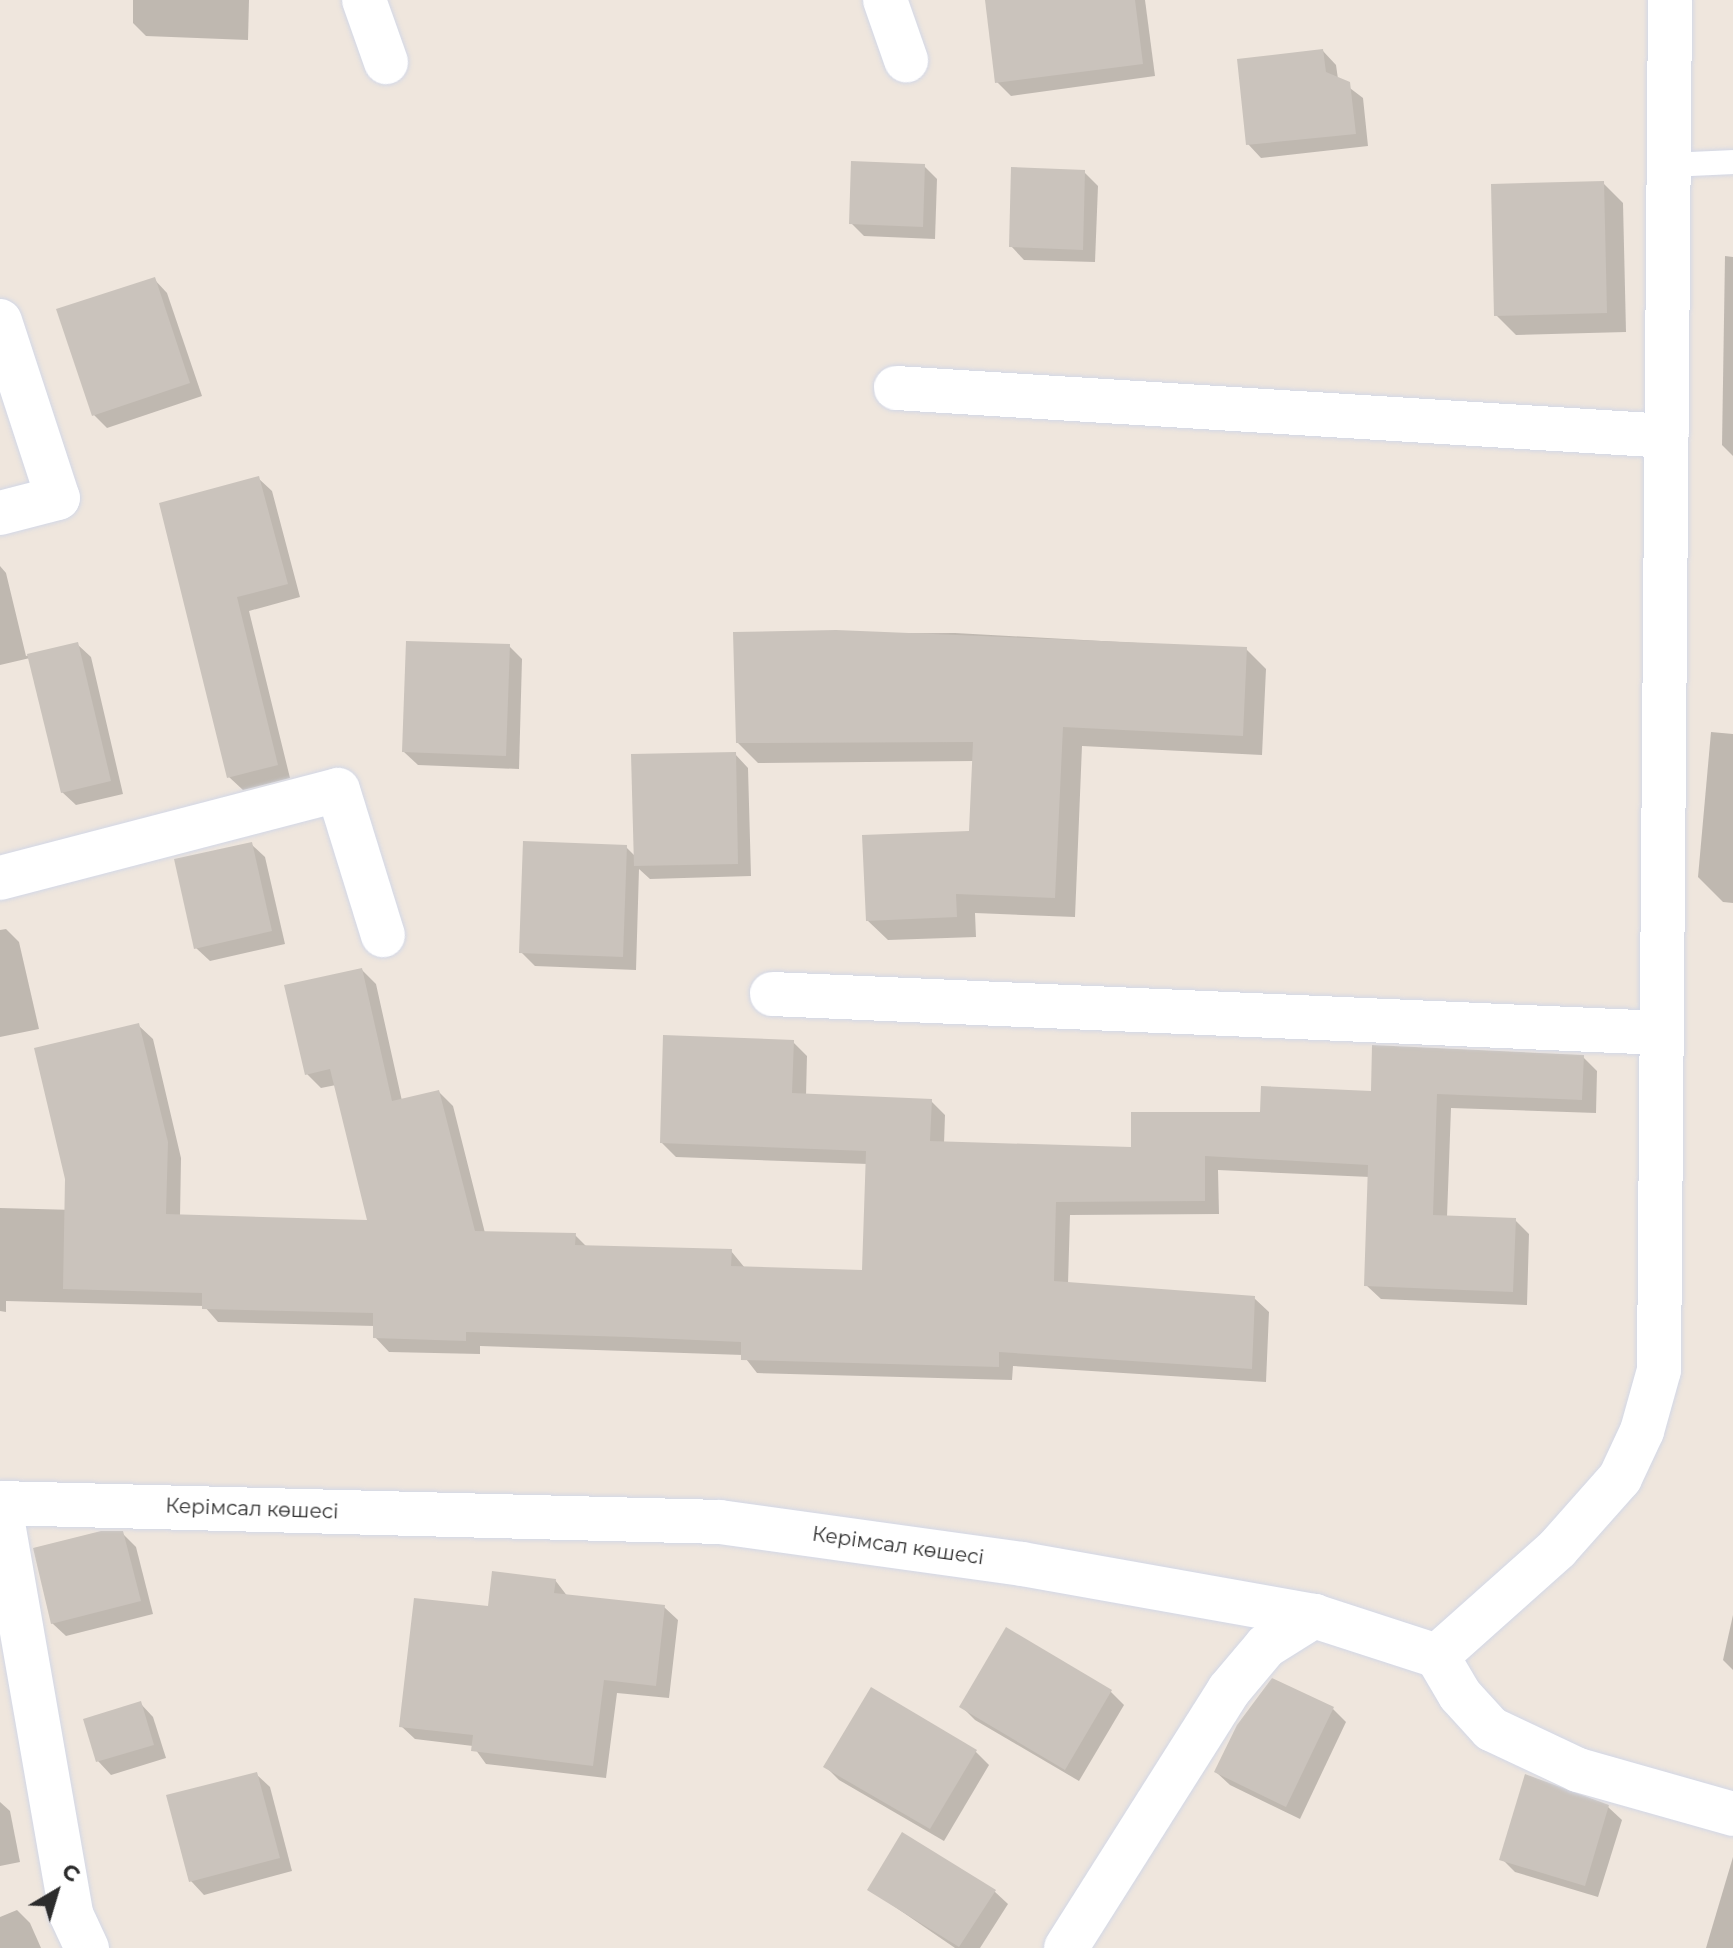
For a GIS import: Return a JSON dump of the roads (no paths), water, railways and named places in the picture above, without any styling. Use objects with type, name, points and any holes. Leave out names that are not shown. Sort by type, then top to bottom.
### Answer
[{"type":"street","points":[[364,0],[386,62]]},
{"type":"street","points":[[885,0],[906,60]]},
{"type":"street","points":[[1670,0],[1659,1370],[1642,1431],[1620,1478],[1557,1549],[1437,1656],[1460,1695],[1491,1729],[1578,1770],[1733,1814]]},
{"type":"street","points":[[0,321],[58,498],[0,513]]},
{"type":"street","points":[[896,388],[1667,436]]},
{"type":"street","points":[[0,878],[338,790],[383,935]]},
{"type":"street","points":[[772,994],[1660,1033]]},
{"type":"street","points":[[0,1504],[71,1914],[87,1948]]},
{"type":"street","name":"Керімсал көшесі","points":[[0,1504],[720,1522],[1022,1564],[1314,1616],[1437,1656]]},
{"type":"street","points":[[1066,1948],[1229,1690],[1266,1646],[1314,1616]]},
{"type":"lane","points":[[1670,165],[1733,162]]}]
